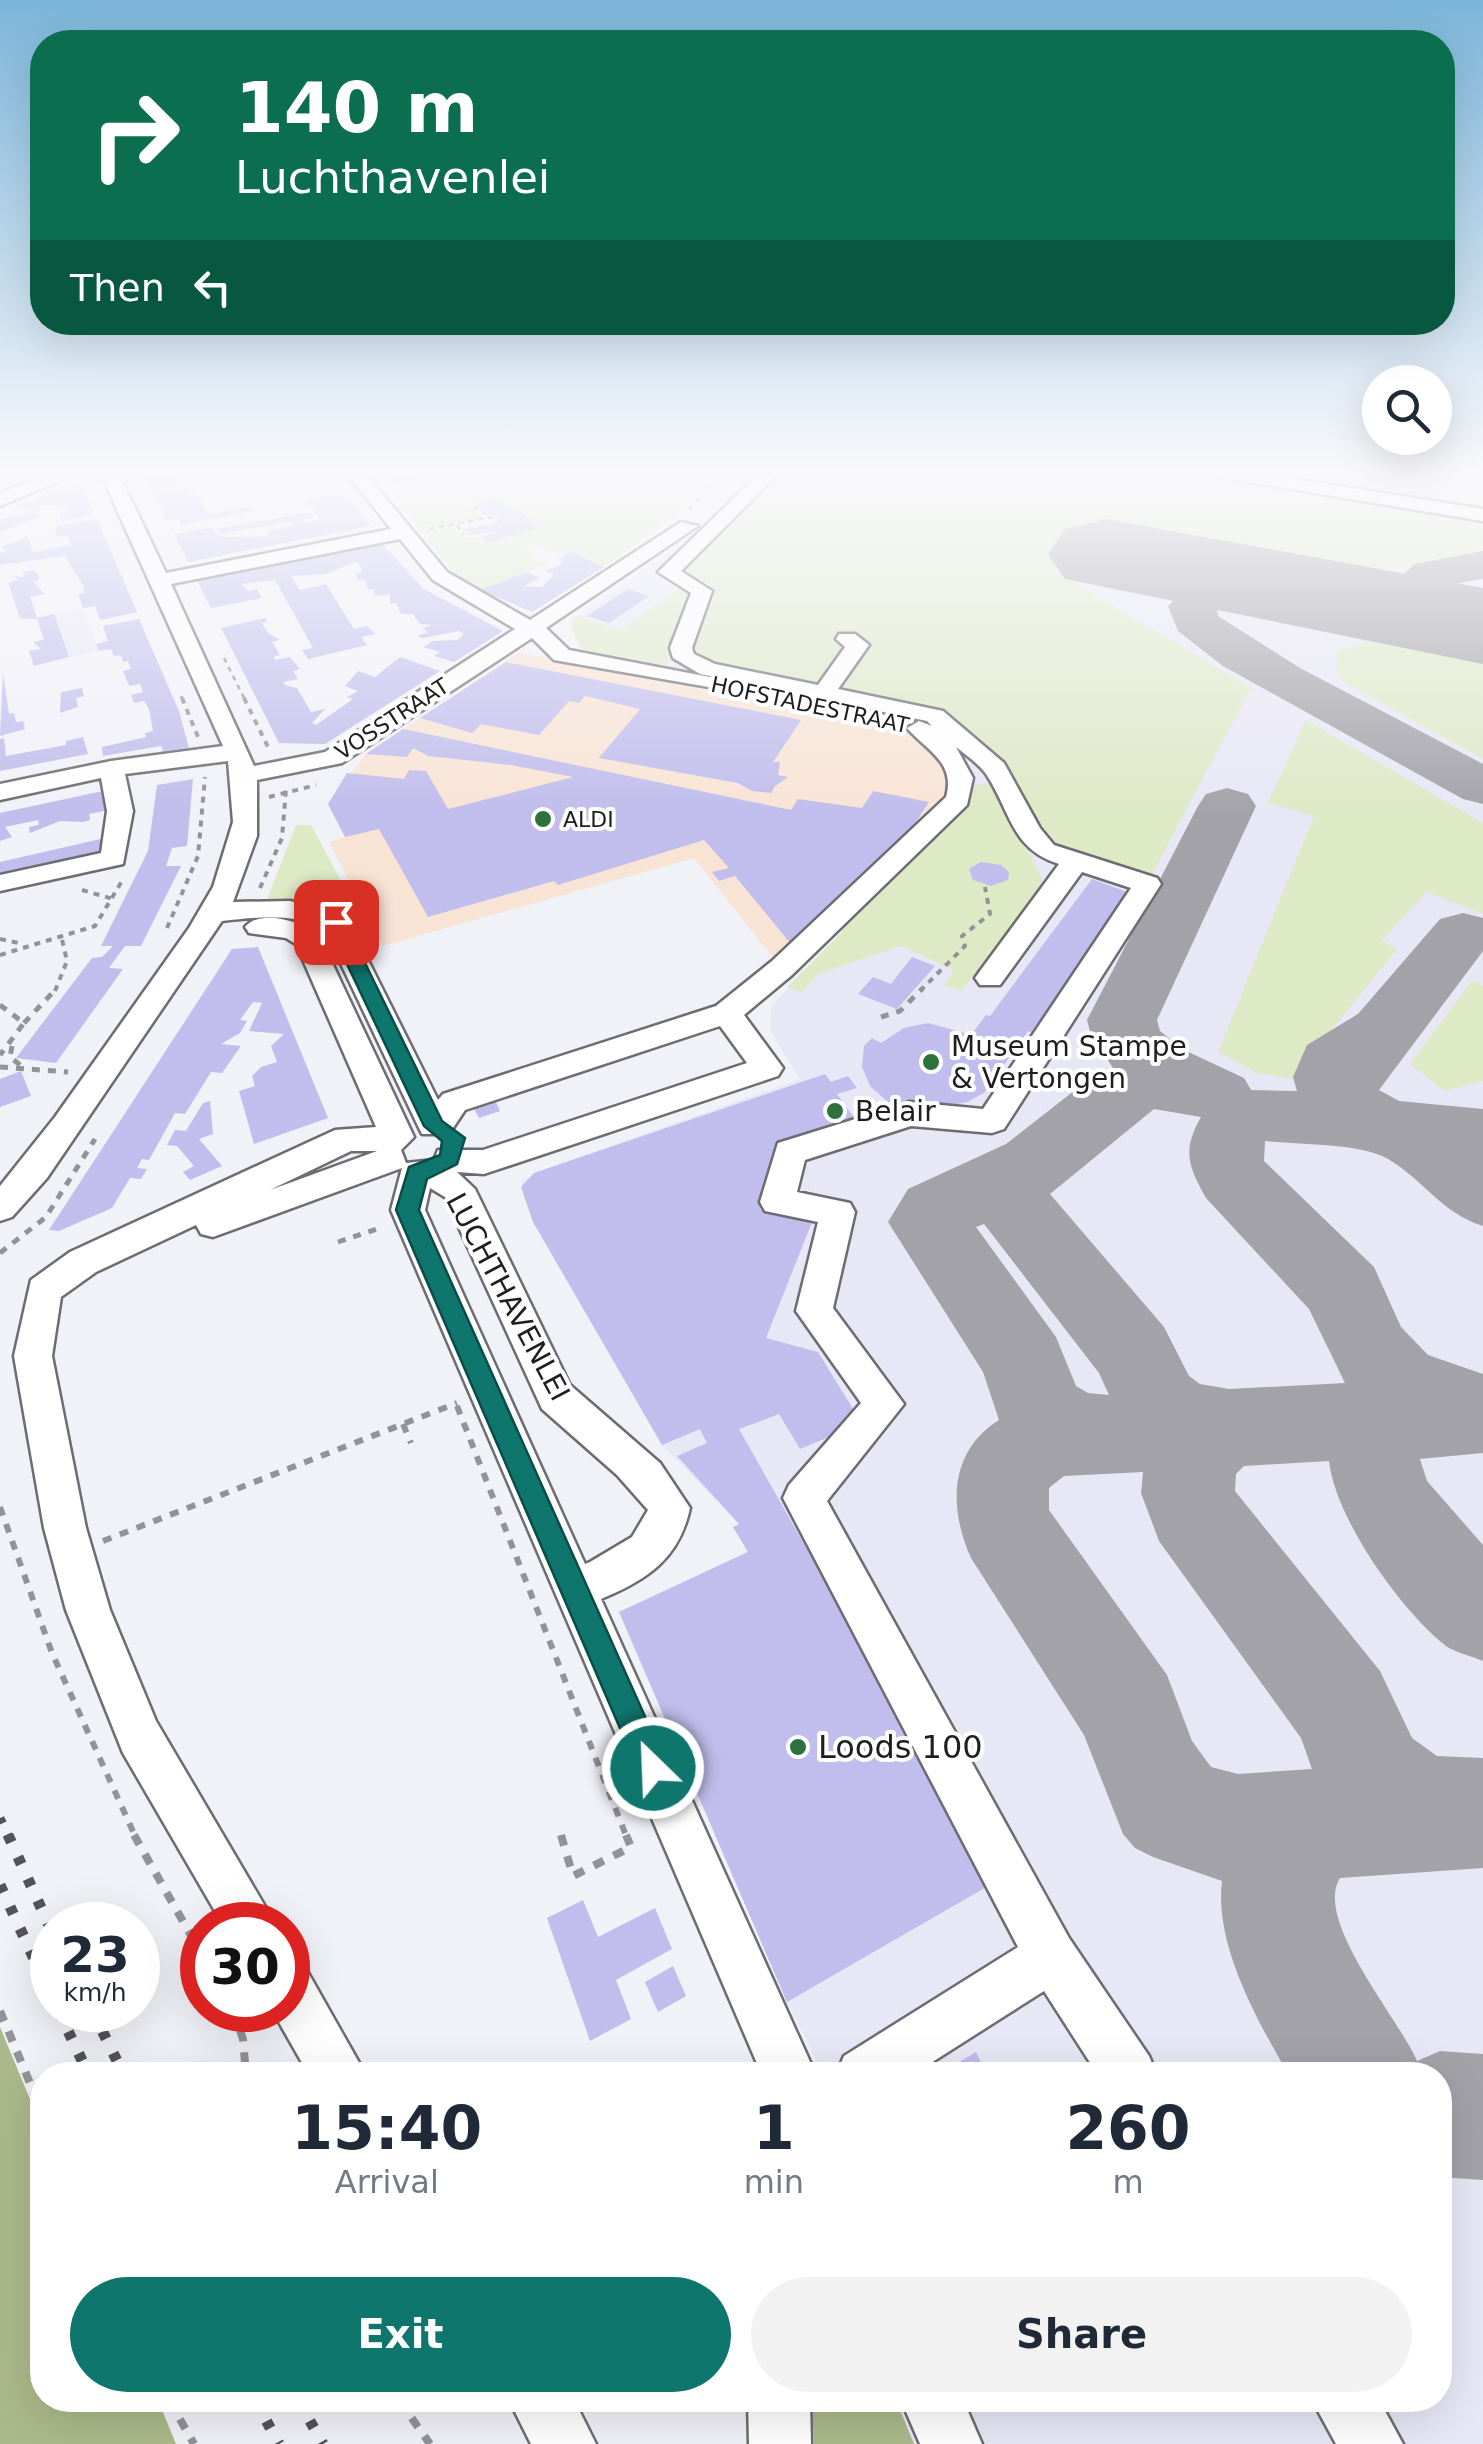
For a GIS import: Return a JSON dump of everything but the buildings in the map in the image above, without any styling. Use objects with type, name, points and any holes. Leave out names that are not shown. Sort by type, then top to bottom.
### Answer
[{"type":"street","points":[[0,1208],[33,1169],[209,914],[231,877],[242,845],[241,764],[162,586]]},
{"type":"street","name":"HOFSTADESTRAAT","points":[[436,1126],[454,1102],[727,1013],[782,968],[885,864],[950,811],[962,791],[957,765],[935,740],[909,722],[562,655],[532,629],[455,586]]},
{"type":"street","name":"VOSSTRAAT","points":[[0,792],[111,768],[333,758],[600,586]]},
{"type":"street","points":[[693,586],[702,591],[681,654],[698,666],[935,716],[995,768],[1045,851],[1146,884],[992,1120],[910,1114],[790,1152],[776,1202],[838,1212],[814,1311],[884,1404],[804,1498],[1052,1956],[1121,2062]]},
{"type":"street","points":[[824,691],[858,644],[847,638]]},
{"type":"street","points":[[0,884],[114,858],[120,810],[111,768]]},
{"type":"street","points":[[990,978],[1075,862]]},
{"type":"street","points":[[209,914],[246,908],[326,916],[342,928],[436,1126],[454,1138],[413,1156],[92,1268],[65,1272],[44,1290],[33,1356],[72,1553],[88,1610],[139,1737],[237,1902]]},
{"type":"street","name":"LUCHTHAVENLEI","points":[[209,914],[234,925],[302,934],[413,1156],[458,1189],[556,1397],[577,1422],[642,1470],[668,1508],[662,1534],[638,1558],[574,1589]]},
{"type":"street","points":[[339,1009],[375,998]]},
{"type":"street","points":[[413,1156],[484,1162],[768,1068],[727,1013]]},
{"type":"street","name":"LUCHTHAVENLEI","points":[[413,1156],[408,1210],[778,2062]]},
{"type":"street","points":[[884,2062],[1052,1956]]},
{"type":"street","points":[[310,2024],[332,2062]]},
{"type":"street","points":[[547,2412],[566,2444]]},
{"type":"street","points":[[779,2412],[780,2444]]},
{"type":"street","points":[[937,2412],[951,2444]]},
{"type":"street","points":[[1352,2412],[1372,2444]]},
{"type":"path","points":[[176,913],[197,866],[206,804]]},
{"type":"path","points":[[881,1017],[900,1012],[965,946],[962,936],[990,914],[986,887]]},
{"type":"path","points":[[75,889],[113,898]]},
{"type":"path","points":[[0,1055],[12,1044],[24,1022],[50,996],[69,966],[70,954],[61,935]]},
{"type":"path","points":[[0,938],[22,943]]},
{"type":"path","points":[[0,1005],[24,1022]]},
{"type":"path","points":[[12,1044],[10,1057],[22,1067]]},
{"type":"path","points":[[0,1067],[68,1072]]},
{"type":"path","points":[[338,1242],[384,1226],[388,1246]]},
{"type":"path","points":[[0,1253],[10,1242]]},
{"type":"path","points":[[450,1388],[631,1847],[573,1876],[561,1835]]},
{"type":"path","points":[[72,1553],[456,1403]]},
{"type":"path","points":[[403,1424],[411,1443]]},
{"type":"path","points":[[0,1507],[52,1653],[117,1806],[180,1916]]},
{"type":"path","points":[[0,2011],[30,2083]]},
{"type":"path","points":[[240,2032],[245,2062]]},
{"type":"path","points":[[176,2412],[194,2444]]},
{"type":"path","points":[[407,2412],[430,2444]]},
{"type":"shaded area","points":[[621,586],[1483,586],[1483,2444],[814,2444],[813,2412],[1452,2412],[1452,2062],[817,2062],[787,2002],[619,1612],[748,1551],[733,1527],[739,1524],[662,1445],[533,1222],[522,1183],[534,1173],[800,1079],[770,1030],[771,1006],[843,931],[836,927],[955,814],[967,766],[978,760],[932,722],[913,714],[581,649],[571,620]]},
{"type":"shaded area","points":[[83,608],[99,651],[51,661],[37,618]]},
{"type":"shaded area","points":[[519,652],[907,731],[925,742],[952,774],[947,803],[775,960],[694,858],[383,946],[329,842],[345,837],[328,804],[366,754]]},
{"type":"green space","points":[[683,586],[696,597],[665,665],[581,649],[570,625],[576,616],[620,630]]},
{"type":"green space","points":[[710,586],[1080,586],[1251,688],[1152,874],[1048,841],[936,712],[714,667],[694,658],[689,643]]},
{"type":"green space","points":[[1369,642],[1483,661],[1483,759],[1345,683],[1336,672],[1338,651]]},
{"type":"green space","points":[[1306,720],[1483,823],[1483,914],[1427,892],[1381,941],[1397,949],[1292,1079],[1257,1073],[1218,1052],[1314,816],[1268,803]]},
{"type":"green space","points":[[996,782],[1044,883],[961,991],[944,985],[954,970],[901,946],[818,974],[802,992],[787,987],[843,931],[836,927],[971,786]]},
{"type":"green space","points":[[296,825],[311,825],[365,926],[359,928],[326,909],[266,902]]},
{"type":"green space","points":[[1472,981],[1483,985],[1483,1081],[1444,1091],[1410,1064]]},
{"type":"green space","points":[[0,2027],[30,2099],[30,2412],[163,2412],[176,2444],[0,2444]]},
{"type":"green space","points":[[813,2412],[901,2412],[914,2444],[814,2444]]},
{"type":"taxiway","points":[[1271,586],[1212,591],[1192,606],[1195,621],[1210,635],[1282,680],[1483,787]]},
{"type":"taxiway","points":[[1415,586],[1410,590],[1427,610],[1469,623]]},
{"type":"taxiway","points":[[1212,1093],[1144,1057],[1126,1035],[1122,1020],[1227,806]]},
{"type":"taxiway","points":[[1383,1031],[1463,933]]},
{"type":"taxiway","points":[[1357,1071],[1383,1031]]},
{"type":"taxiway","points":[[1383,1031],[1332,1062],[1329,1077],[1343,1102],[1388,1127]]},
{"type":"taxiway","points":[[1100,1435],[1071,1430],[1044,1413],[1032,1396],[1025,1363],[928,1222],[936,1210],[993,1186],[1046,1156],[1105,1106],[1140,1086],[1186,1086],[1218,1096]]},
{"type":"taxiway","points":[[1388,1127],[1259,1114],[1247,1117],[1231,1130],[1224,1147],[1225,1157],[1233,1178],[1344,1291],[1368,1349],[1397,1381],[1441,1403],[1475,1410]]},
{"type":"taxiway","points":[[1388,1127],[1483,1136]]},
{"type":"taxiway","points":[[1388,1127],[1425,1146],[1483,1196]]},
{"type":"taxiway","points":[[1024,1170],[1010,1185],[1011,1202],[1133,1352],[1157,1403],[1181,1419],[1229,1428]]},
{"type":"taxiway","points":[[1229,1428],[1483,1414]]},
{"type":"taxiway","points":[[1418,1418],[1386,1433],[1374,1455],[1378,1482],[1393,1512],[1416,1542],[1483,1613]]},
{"type":"taxiway","points":[[1100,1435],[1229,1428]]},
{"type":"taxiway","points":[[1236,1429],[1217,1433],[1191,1457],[1188,1493],[1193,1511],[1343,1708],[1361,1757],[1374,1776],[1415,1807],[1457,1815]]},
{"type":"taxiway","points":[[1100,1435],[1059,1437],[1042,1442],[1017,1458],[1001,1494],[1005,1527],[1130,1712],[1146,1764],[1174,1809],[1238,1830],[1457,1815]]},
{"type":"taxiway","points":[[1457,1815],[1483,1813]]},
{"type":"taxiway","points":[[1336,1824],[1299,1839],[1281,1865],[1277,1899],[1286,1938],[1302,1977],[1352,2062]]},
{"type":"taxiway","points":[[1452,2115],[1483,2117]]},
{"type":"runway","points":[[1274,586],[1483,626]]},
{"type":"railway","points":[[0,1818],[9,1838]]},
{"type":"railway","points":[[8,1835],[38,1902]]},
{"type":"railway","points":[[0,1885],[30,1950]]},
{"type":"railway","points":[[68,2032],[83,2062]]},
{"type":"railway","points":[[103,2032],[118,2062]]},
{"type":"railway","points":[[262,2412],[279,2444]]},
{"type":"railway","points":[[305,2412],[323,2444]]},
{"type":"place","name":"ALDI","points":[[543,819]]},
{"type":"place","name":"Museum Stampe & Vertongen","points":[[931,1062]]},
{"type":"place","name":"Belair","points":[[835,1111]]},
{"type":"place","name":"Loods 100","points":[[798,1747]]},
{"type":"route","points":[[336,922],[434,1126],[454,1138],[450,1159],[436,1169],[417,1172],[406,1204],[653,1768]]}]
